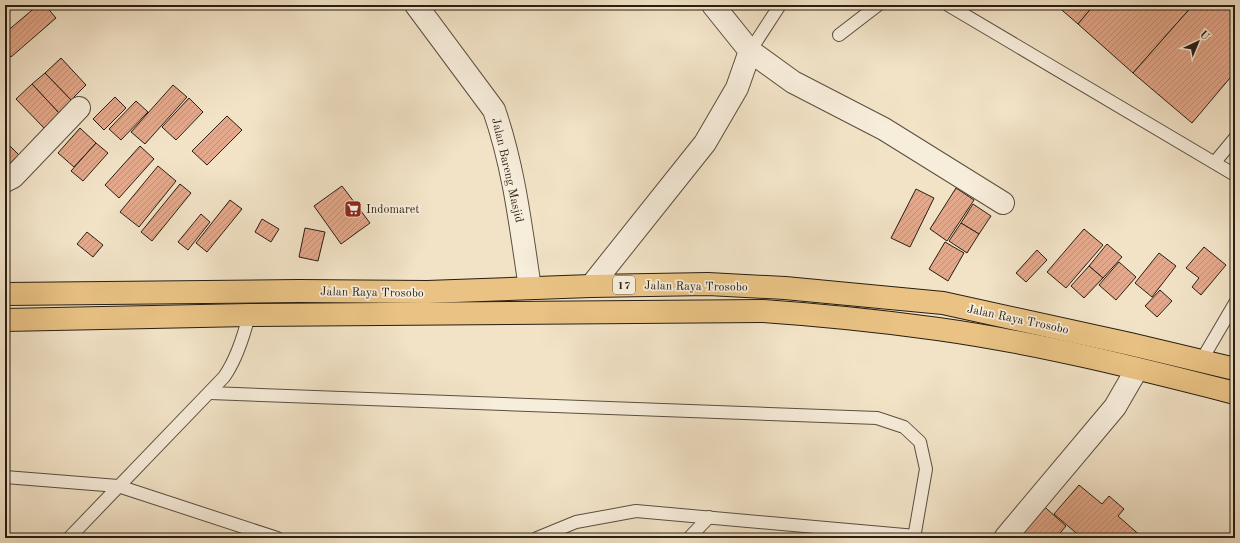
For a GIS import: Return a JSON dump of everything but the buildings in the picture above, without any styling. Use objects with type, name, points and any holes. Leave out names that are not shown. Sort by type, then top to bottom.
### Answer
[{"type":"highway","name":"Jalan Raya Trosobo","points":[[5,294],[300,291],[427,292],[591,286],[708,284],[842,292],[943,303],[1235,370]]},
{"type":"highway","name":"Jalan Raya Trosobo","points":[[5,320],[247,322],[763,311],[832,316],[939,329],[1023,344],[1134,377],[1235,393]]},
{"type":"street","name":"Jalan Bareng Masjid","points":[[416,5],[494,110],[518,207],[530,288]]},
{"type":"street","points":[[713,5],[750,51],[793,82],[884,129],[1003,203]]},
{"type":"street","points":[[591,286],[705,143],[737,88],[750,51]]},
{"type":"street","points":[[5,181],[13,177],[79,108]]},
{"type":"street","points":[[1005,538],[1115,407],[1134,377]]},
{"type":"lane","points":[[750,51],[780,5]]},
{"type":"lane","points":[[840,35],[878,5]]},
{"type":"lane","points":[[948,5],[1235,175]]},
{"type":"lane","points":[[1215,162],[1235,138]]},
{"type":"lane","points":[[1201,361],[1235,303]]},
{"type":"lane","points":[[69,538],[210,393],[228,370],[247,322]]},
{"type":"lane","points":[[210,393],[877,418],[904,427],[920,442],[926,468],[915,537],[636,511],[576,522],[537,538]]},
{"type":"lane","points":[[5,477],[118,486],[277,538]]},
{"type":"lane","points":[[689,538],[709,517]]},
{"type":"place","name":"Indomaret","points":[[353,209]]}]
